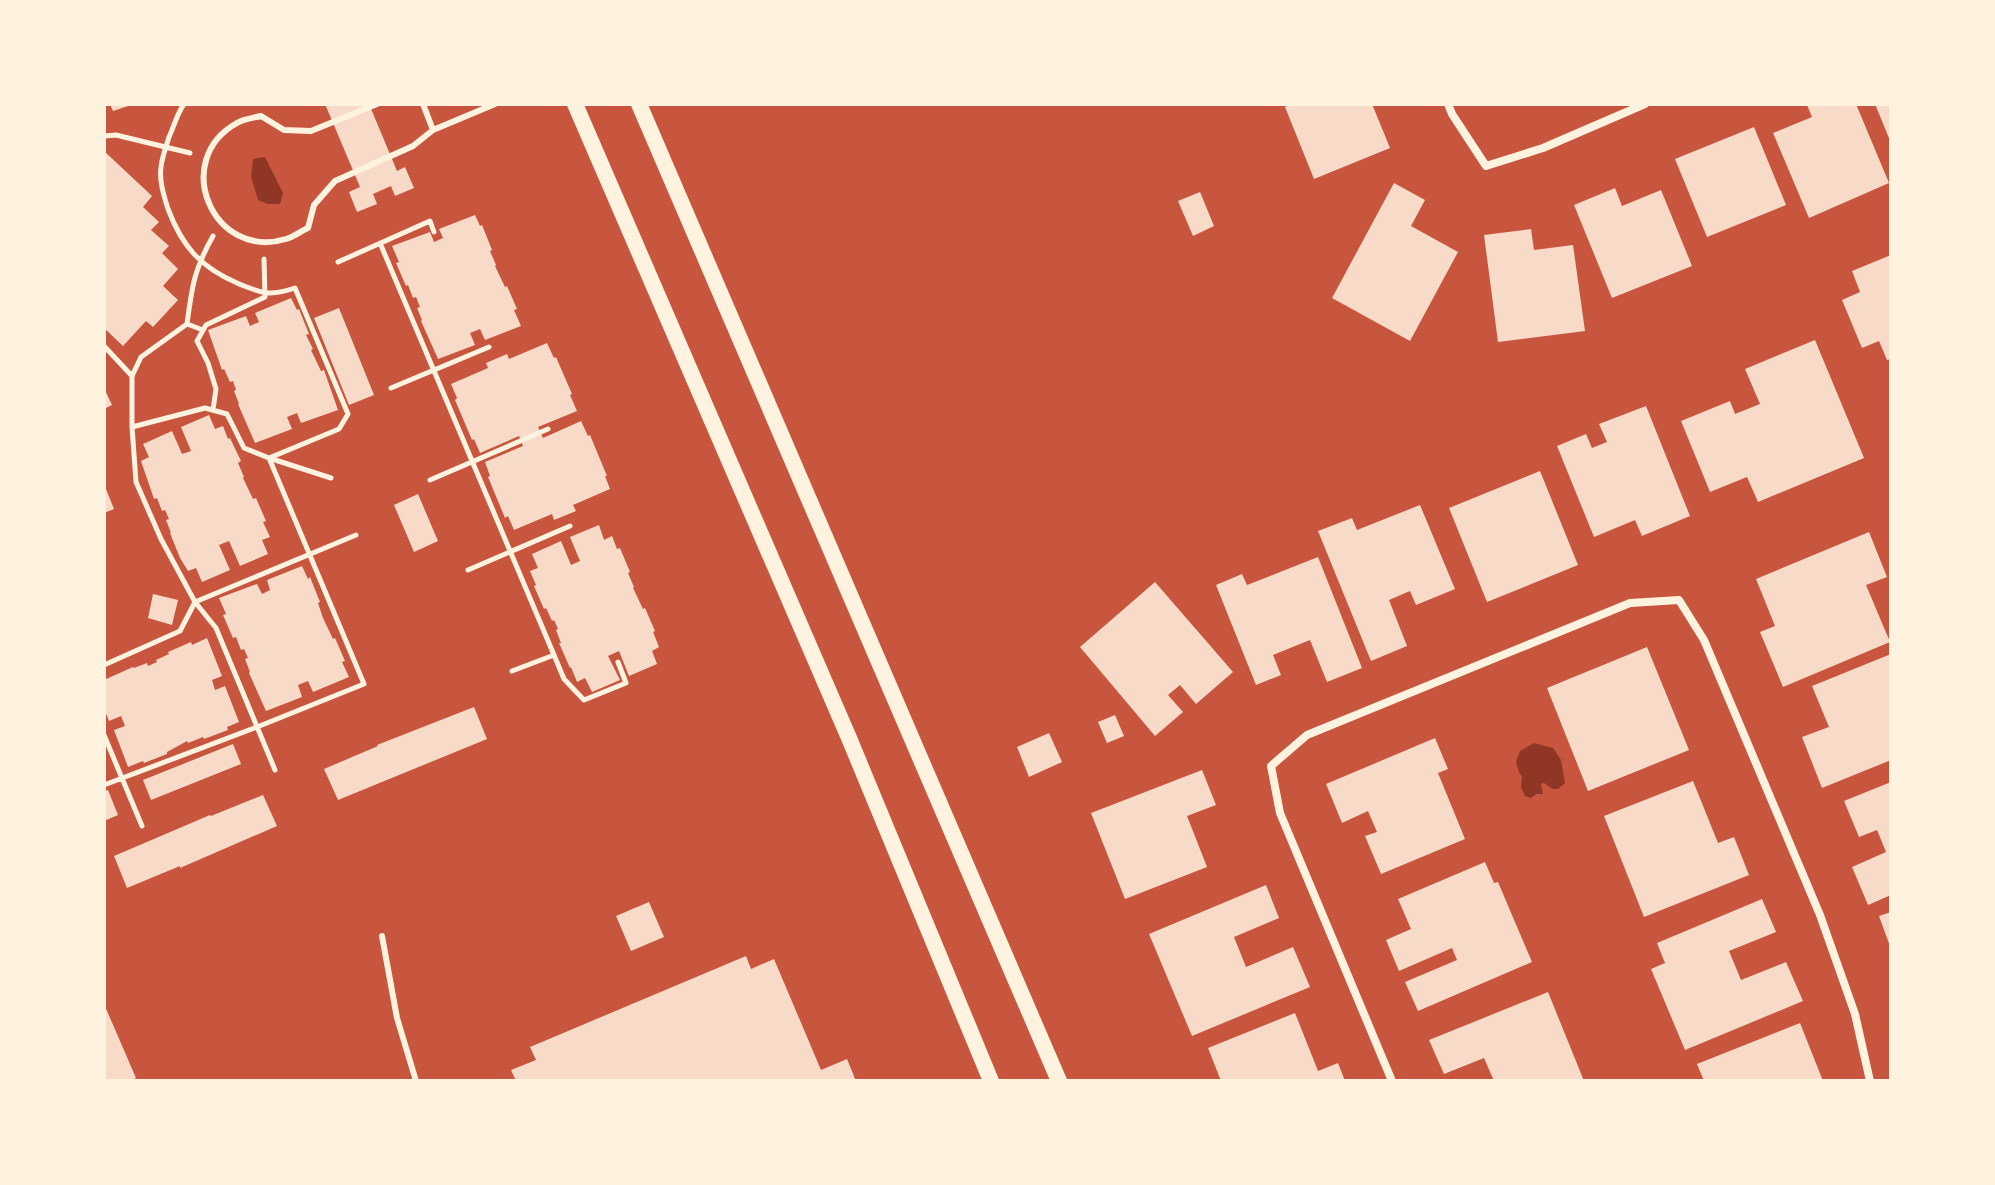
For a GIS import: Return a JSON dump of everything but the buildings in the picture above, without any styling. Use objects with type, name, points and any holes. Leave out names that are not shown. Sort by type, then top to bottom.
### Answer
[{"type":"main road","points":[[575,104],[849,738],[991,1081]]},
{"type":"main road","points":[[639,104],[1059,1081]]},
{"type":"street","points":[[1448,104],[1486,166],[1543,148],[1645,104]]},
{"type":"street","points":[[1392,1081],[1280,813],[1271,766],[1307,735],[1630,603],[1679,600],[1704,640],[1820,915],[1855,1014],[1870,1081]]},
{"type":"lane","points":[[377,104],[311,131],[284,130],[261,116],[238,122],[219,137],[207,157],[203,180],[208,203],[221,223],[240,237],[263,242],[287,239],[308,228],[314,205],[335,181],[413,146],[433,130],[495,104]]},
{"type":"lane","points":[[423,104],[433,130]]},
{"type":"lane","points":[[382,936],[397,1018],[416,1081]]},
{"type":"path","points":[[104,135],[116,135],[207,157]]},
{"type":"path","points":[[338,262],[430,221],[434,232]]},
{"type":"path","points":[[221,223],[199,261],[187,324],[141,357],[132,376],[136,482],[161,539],[195,602],[216,628],[275,770]]},
{"type":"path","points":[[213,410],[216,389],[197,341],[206,325],[265,297],[263,242]]},
{"type":"path","points":[[380,243],[564,679],[584,700],[626,683],[618,662]]},
{"type":"path","points":[[269,458],[339,429],[348,414],[295,288]]},
{"type":"path","points":[[187,324],[203,330]]},
{"type":"path","points":[[104,346],[132,376]]},
{"type":"path","points":[[391,388],[489,347]]},
{"type":"path","points":[[132,427],[205,408],[213,410],[227,414],[244,448],[331,478]]},
{"type":"path","points":[[430,480],[548,429]]},
{"type":"path","points":[[104,785],[364,684],[269,458]]},
{"type":"path","points":[[468,570],[570,526]]},
{"type":"path","points":[[104,665],[180,631],[195,602],[356,535]]},
{"type":"path","points":[[512,671],[554,655]]},
{"type":"path","points":[[104,735],[142,826]]},
{"type":"shaded area","points":[[265,157],[283,193],[280,204],[258,200],[251,177],[253,159]]},
{"type":"shaded area","points":[[1534,743],[1553,748],[1561,760],[1565,783],[1558,789],[1541,784],[1543,794],[1531,798],[1525,796],[1521,787],[1522,777],[1516,762],[1520,751]]}]
